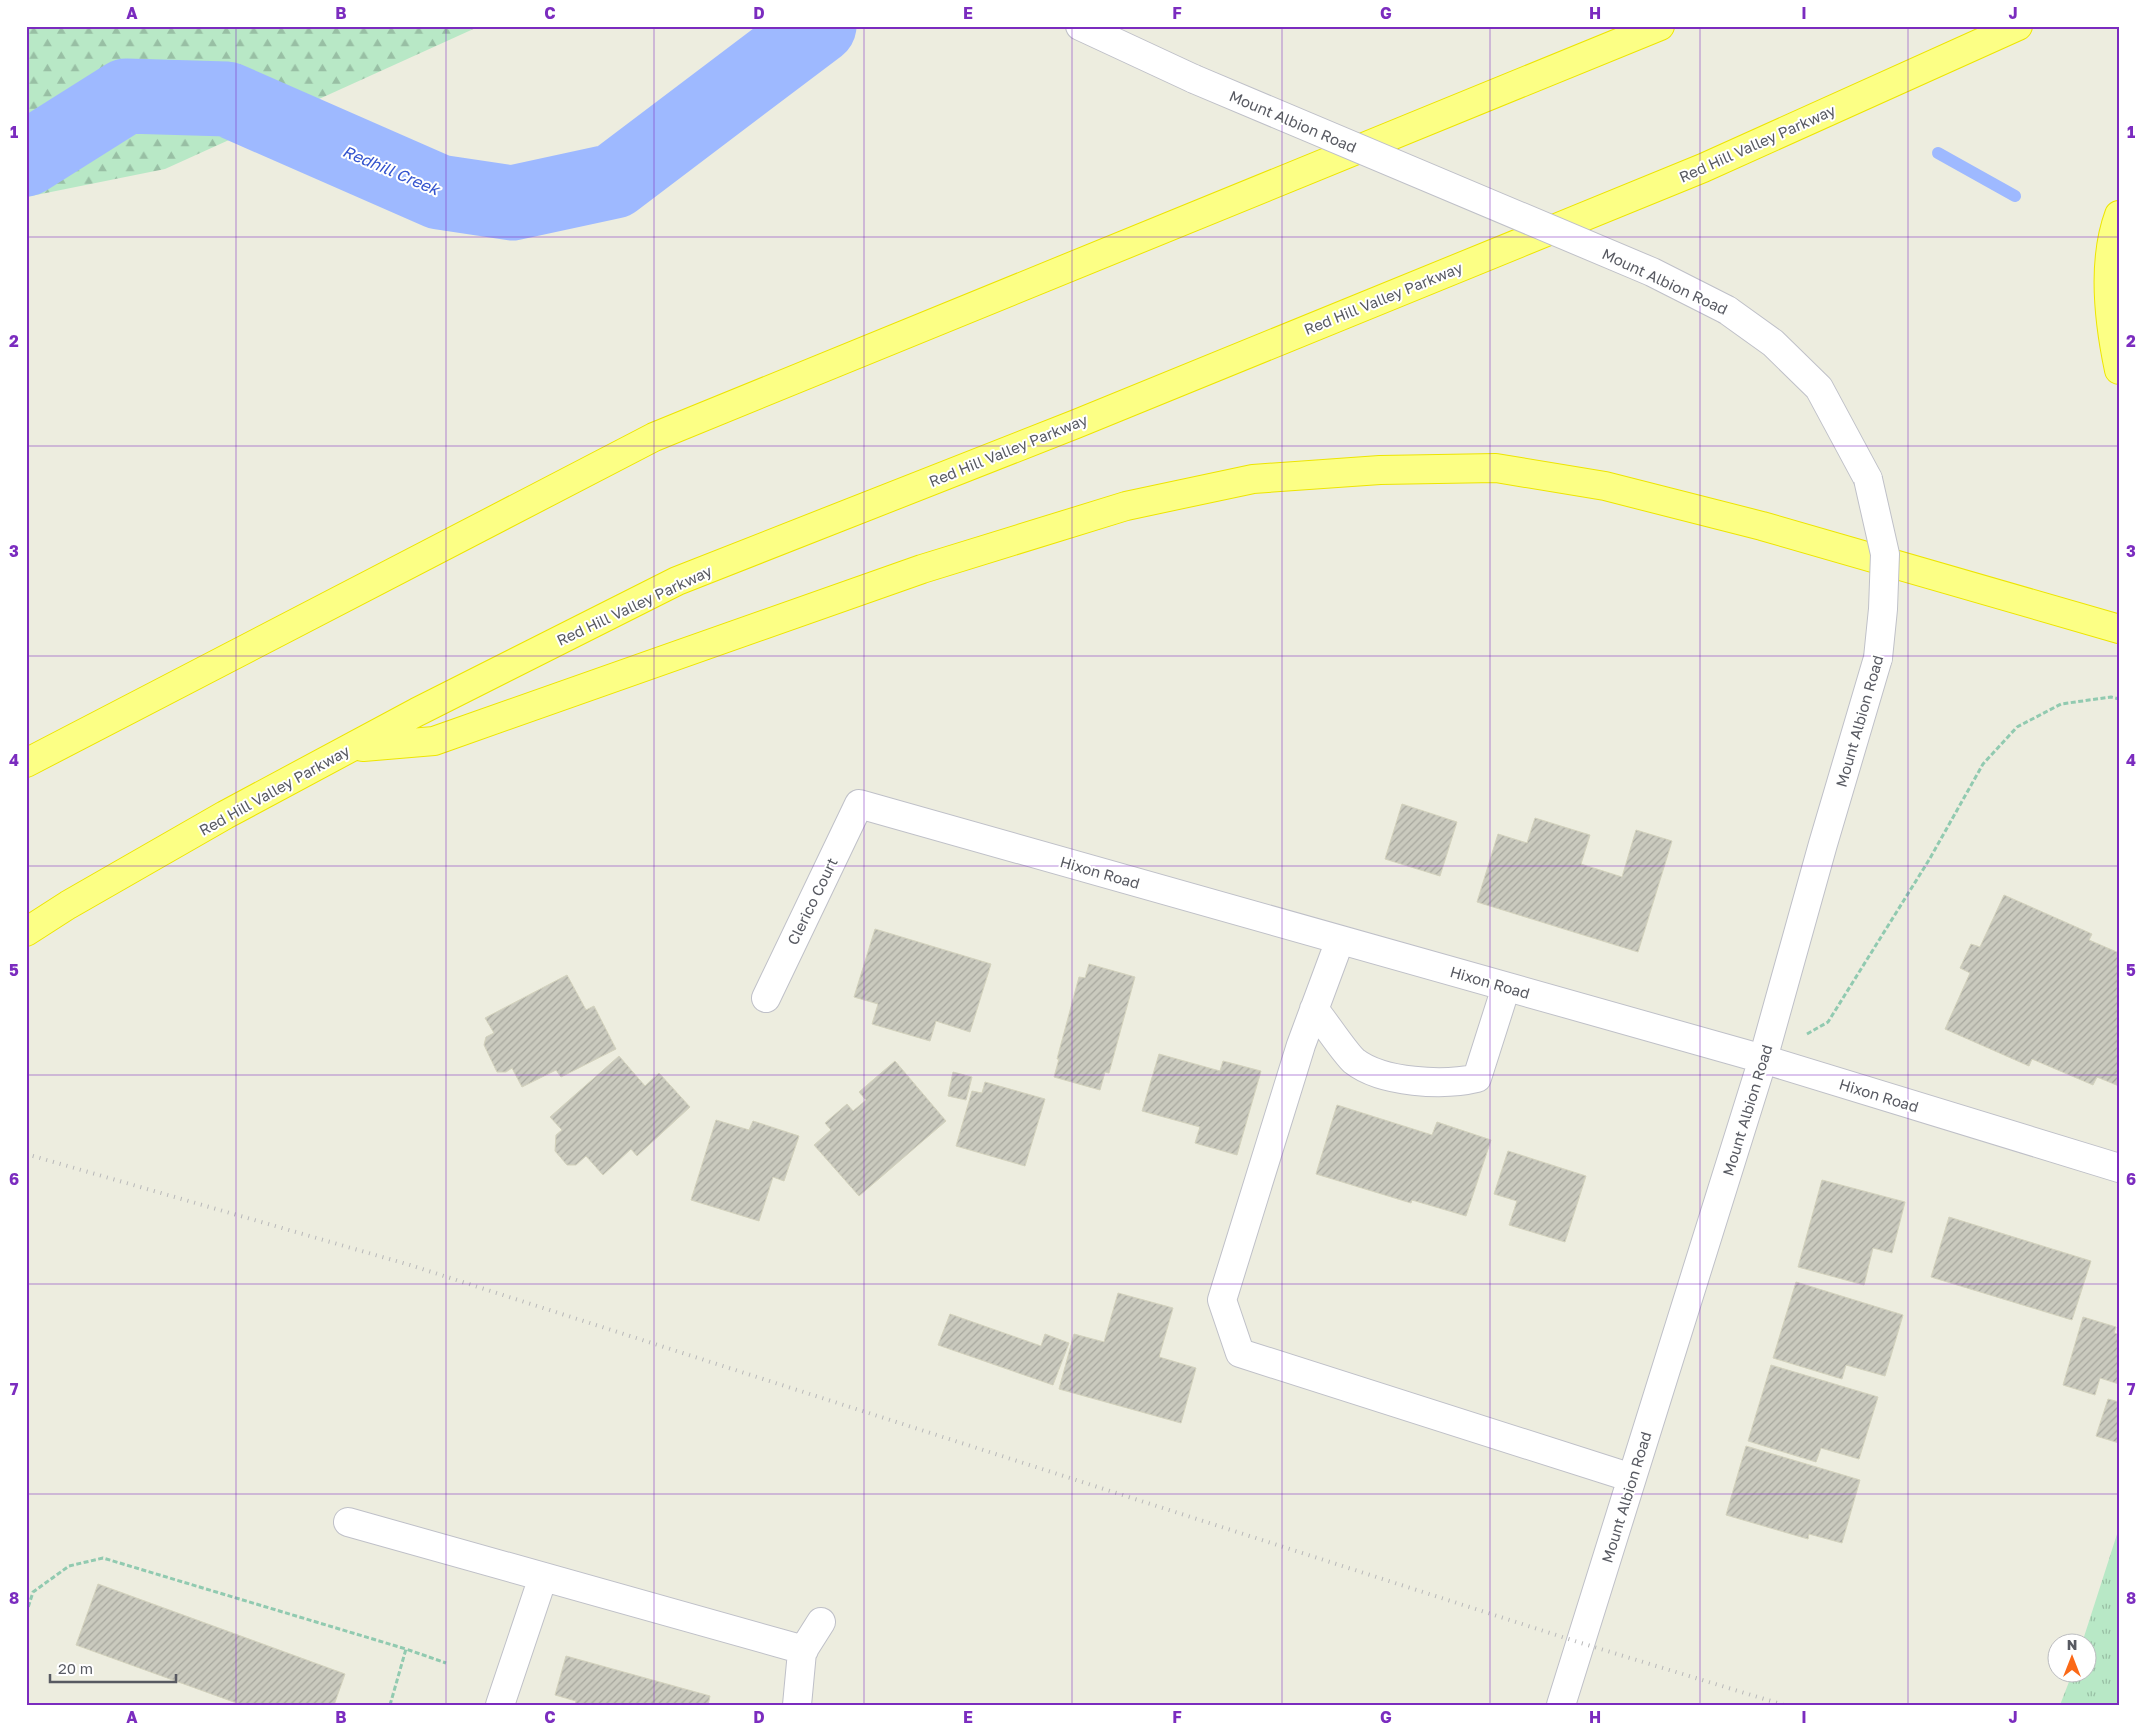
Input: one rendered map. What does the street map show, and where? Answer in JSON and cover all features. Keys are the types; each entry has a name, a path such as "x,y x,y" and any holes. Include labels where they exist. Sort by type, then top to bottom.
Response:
{"highway":[{"path":"26,764 654,437 1660,26"},
{"name":"Red Hill Valley Parkway","path":"26,932 68,905 225,815 417,712 677,581 1076,424 1703,168 2018,26"},
{"path":"2119,215 2114,229 2108,287 2112,339 2119,370"},
{"path":"352,748 434,741 922,569 1126,506 1253,479 1380,470 1496,468 1605,486 1762,526 2119,629"}],"street":[{"name":"Mount Albion Road","path":"1080,26 1194,78 1652,272 1727,310 1773,342 1819,388 1868,480 1884,554 1884,609 1878,658 1823,844 1764,1059 1561,1705"},
{"name":"Hixon Road","path":"859,804 1764,1059 2119,1168"},
{"name":"Clerico Court","path":"766,998 859,804"},
{"path":"1340,940 1301,1045 1222,1300 1240,1353 1632,1478"},
{"path":"1314,1009 1354,1061 1383,1076 1426,1081 1465,1081 1477,1078 1506,987"},
{"path":"348,1522 804,1650"},
{"path":"500,1705 543,1577"},
{"path":"797,1705 802,1652 821,1622"}],"path":[{"path":"1764,1059 1828,1022 1930,860 1983,764 2017,727 2061,704 2111,697 2119,699"},
{"path":"26,1614 33,1592 69,1566 103,1558 446,1663"},
{"path":"390,1705 406,1650"}],"green space":[{"path":"26,26 480,26 165,169 26,197"},
{"path":"2119,1528 2119,1705 2060,1705 2068,1684 2098,1684 2098,1634 2085,1634"}],"building":[{"path":"1402,804 1457,822 1440,876 1385,859"},
{"path":"1535,818 1590,835 1581,864 1622,877 1636,830 1672,841 1638,952 1477,902 1498,834 1527,843"},
{"path":"2004,895 2092,934 2089,940 2119,953 2119,1086 2097,1077 2093,1085 2032,1059 2029,1066 1945,1029 1970,973 1960,968 1971,944 1980,947"},
{"path":"875,929 991,964 970,1032 936,1021 930,1041 872,1024 878,1004 854,997"},
{"path":"1089,964 1135,977 1109,1073 1105,1072 1100,1090 1054,1077 1079,977 1085,978"},
{"path":"567,975 586,1010 594,1006 616,1049 561,1077 556,1070 522,1087 512,1068 506,1072 497,1072 484,1045 486,1037 494,1033 485,1018"},
{"path":"1159,1054 1220,1071 1223,1061 1261,1071 1237,1155 1195,1143 1200,1127 1142,1111"},
{"path":"619,1056 645,1086 659,1073 690,1107 637,1156 631,1149 603,1175 586,1156 576,1165 567,1165 555,1151 556,1135 562,1130 550,1117"},
{"path":"895,1061 946,1121 859,1196 814,1145 831,1130 825,1123 847,1104 853,1111 866,1100 859,1092"},
{"path":"953,1072 972,1077 966,1100 948,1096"},
{"path":"985,1082 1045,1099 1025,1166 956,1146 972,1091 982,1093"},
{"path":"1337,1105 1432,1135 1437,1122 1491,1140 1466,1216 1412,1200 1411,1203 1316,1174"},
{"path":"716,1120 749,1130 753,1121 799,1136 784,1181 773,1177 759,1221 691,1200"},
{"path":"1508,1151 1586,1176 1565,1242 1509,1225 1517,1201 1494,1194"},
{"path":"1822,1180 1905,1202 1892,1253 1873,1248 1864,1285 1798,1267"},
{"path":"1949,1217 2091,1261 2072,1320 1931,1277"},
{"path":"1796,1282 1903,1315 1885,1376 1846,1365 1842,1379 1773,1358"},
{"path":"1118,1293 1173,1308 1159,1357 1196,1368 1181,1423 1059,1389 1074,1334 1104,1342"},
{"path":"950,1314 1041,1346 1045,1334 1069,1343 1053,1385 938,1345"},
{"path":"2083,1317 2116,1327 2114,1333 2119,1334 2119,1384 2100,1378 2095,1395 2063,1385"},
{"path":"1771,1365 1878,1397 1859,1459 1821,1448 1816,1462 1748,1441"},
{"path":"2108,1399 2119,1402 2119,1443 2096,1436"},
{"path":"1746,1446 1860,1480 1842,1543 1809,1534 1808,1539 1726,1515"},
{"path":"98,1584 345,1674 334,1705 242,1705 76,1645"},
{"path":"566,1656 710,1696 708,1705 575,1705 576,1701 555,1695"}],"waterway":[{"name":"Redhill Creek","path":"26,159 126,96 227,99 439,192 512,203 614,181 819,26"},
{"path":"1938,153 2015,196"}],"railway":[{"path":"26,1154 410,1265 1581,1643 1784,1705"}]}
